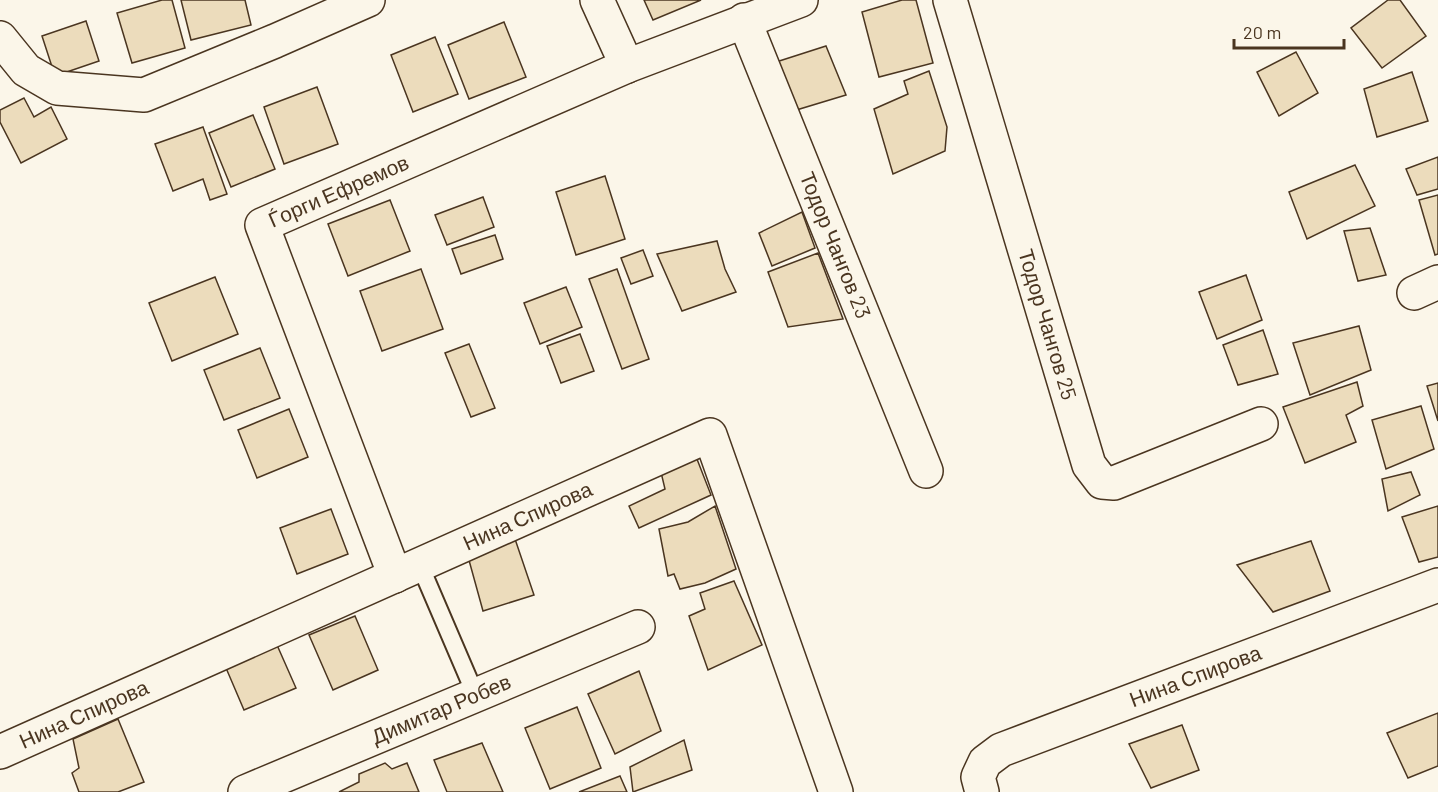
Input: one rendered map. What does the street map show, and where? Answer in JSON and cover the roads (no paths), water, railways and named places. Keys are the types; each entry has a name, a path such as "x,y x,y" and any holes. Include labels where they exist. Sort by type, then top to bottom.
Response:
{"street":[{"path":"0,38 26,70 57,88 144,94 275,41 368,0"},
{"path":"597,0 627,66"},
{"name":"Ѓорги Ефремов","path":"407,570 262,225 627,66 801,0"},
{"name":"Тодор Чангов 25","path":"950,0 1089,465 1095,475 1102,482 1114,483 1261,424"},
{"name":"Тодор Чангов 23","path":"744,20 926,471"},
{"name":"Нина Спирова","path":"0,752 710,435 836,792"},
{"name":"Нина Спирова","path":"982,792 978,777 986,762 1001,750 1438,585"},
{"name":"Димитар Робев","path":"245,792 638,627"}],"lane":[{"path":"407,570 476,696"}]}
